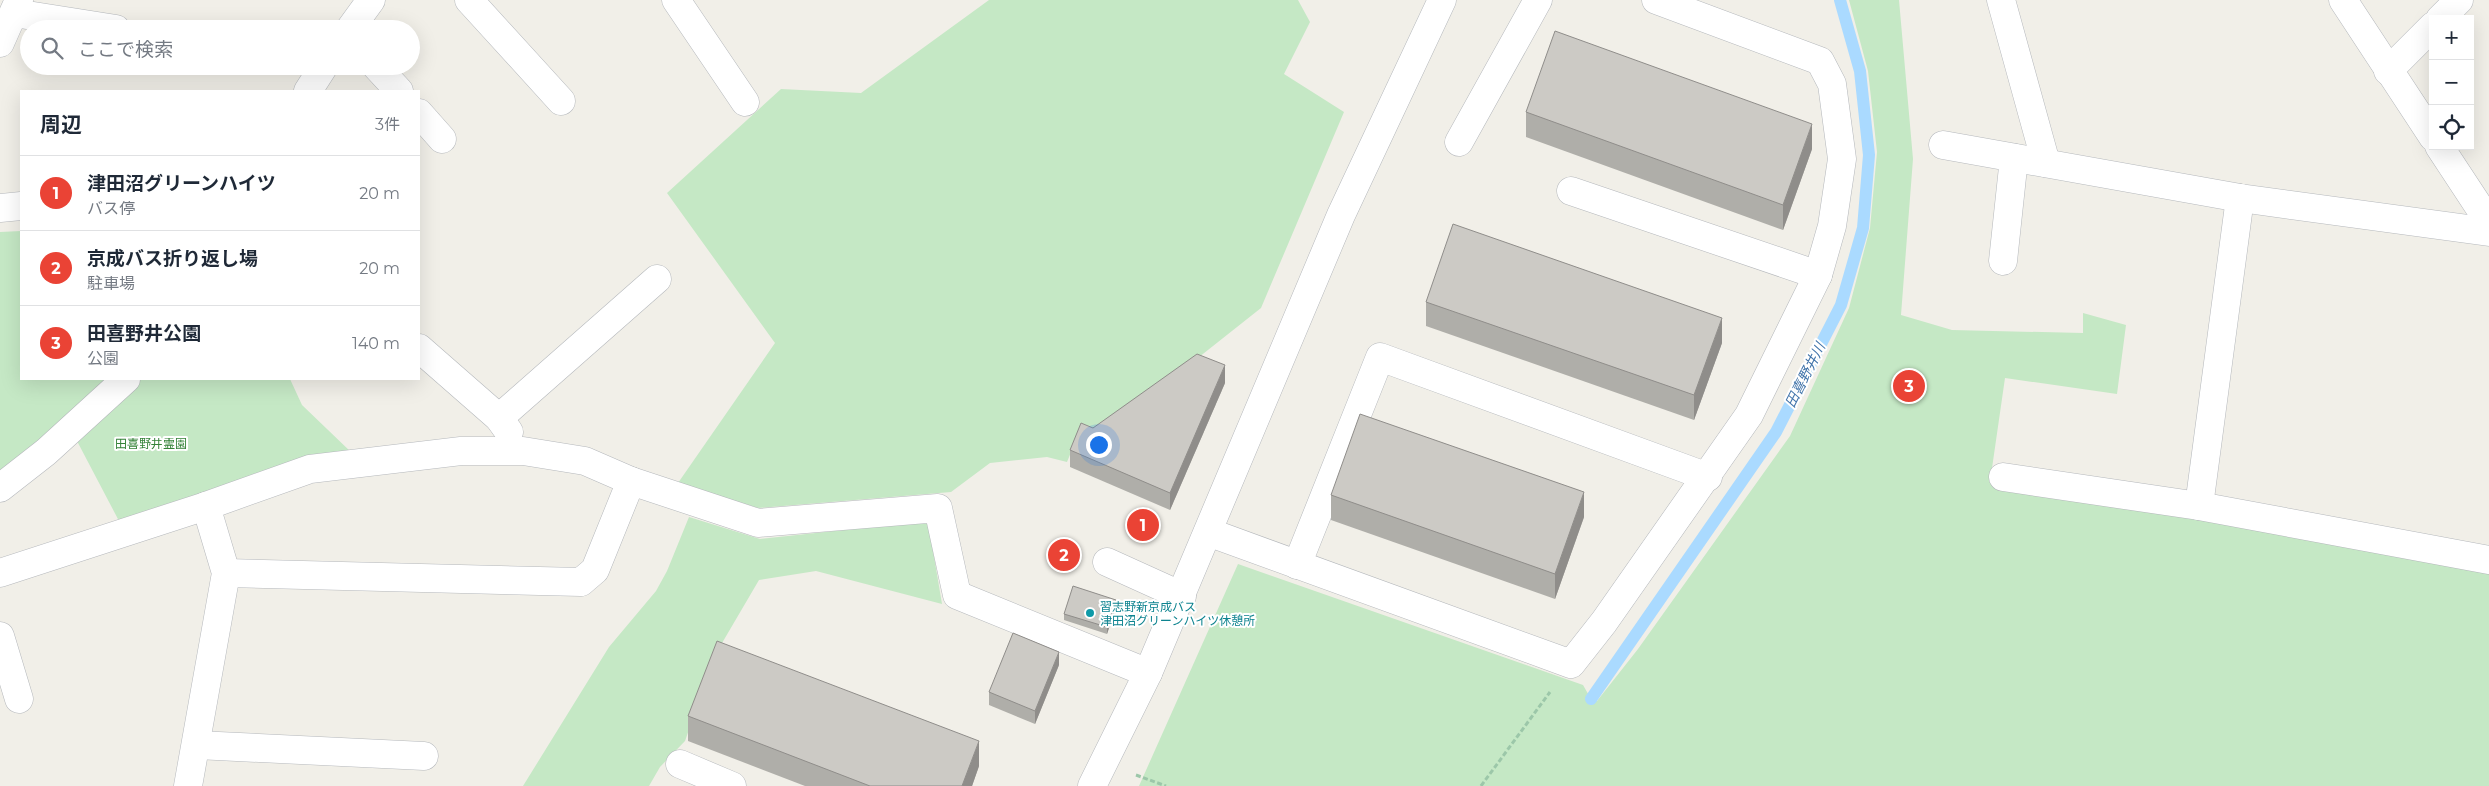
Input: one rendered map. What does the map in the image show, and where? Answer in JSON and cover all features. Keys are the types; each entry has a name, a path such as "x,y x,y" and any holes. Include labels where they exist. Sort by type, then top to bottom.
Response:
{"street":[{"path":"357,20 371,0"},
{"path":"469,0 561,101"},
{"path":"676,0 746,102"},
{"path":"1092,786 1148,672 1182,596 1341,215 1442,0"},
{"path":"1459,142 1538,0"},
{"path":"1208,532 1571,664 1604,622 1708,477 1749,415 1818,275 1832,226 1842,159 1832,84 1820,61 1656,0"},
{"path":"2001,0 2046,163"},
{"path":"2343,0 2429,131"},
{"path":"2444,15 2459,0"},
{"path":"0,43 16,6 77,20"},
{"path":"2388,71 2429,30"},
{"path":"309,90 318,75"},
{"path":"384,75 397,90"},
{"path":"420,114 442,138"},
{"path":"1944,145 2240,198 2487,217"},
{"path":"2442,150 2487,217"},
{"path":"2003,261 2014,158"},
{"path":"1570,191 1818,275"},
{"path":"2199,506 2240,198"},
{"path":"0,208 20,206"},
{"path":"499,418 657,279"},
{"path":"420,349 499,418 523,451"},
{"path":"1297,565 1380,357 1708,477"},
{"path":"0,488 46,452 125,380"},
{"path":"0,573 206,506 310,468 461,451 523,451 585,461 631,481 758,523 938,508 957,595 1148,672"},
{"path":"2003,477 2199,506 2489,560"},
{"path":"226,573 581,582 595,570 631,481"},
{"path":"188,786 197,745 226,573 206,506"},
{"path":"1107,562 1182,596"},
{"path":"0,636 20,700"},
{"path":"197,745 424,756"},
{"path":"680,764 732,786"}],"path":[{"path":"1482,786 1571,664"},
{"path":"1136,774 1166,786"}],"green space":[{"path":"989,0 1298,0 1310,22 1284,74 1344,112 1261,308 1093,441 1078,435 1067,462 1047,457 990,463 951,492 758,508 678,483 775,343 667,193 781,89 861,93"},
{"path":"1849,0 1899,0 1913,159 1901,315 1952,330 2083,333 2083,313 2126,325 2117,394 2005,378 1990,482 2489,563 2489,786 1139,786 1238,564 1583,685 1591,699 1597,701 1638,649 1790,436 1849,308 1870,228 1877,152 1868,71"},
{"name":"田喜野井霊園","path":"20,231 20,380 290,380 302,405 352,453 119,521 67,422 0,474 0,232"},
{"path":"689,517 760,539 928,521 942,604 816,571 759,580 715,655 685,741 660,767 649,786 523,786 609,647 656,591 667,571"}],"building":[{"path":"1555,31 1812,124 1783,205 1526,112"},
{"path":"1453,224 1722,318 1694,395 1426,302"},
{"path":"1197,354 1225,365 1170,493 1070,450 1081,423 1093,428"},
{"path":"1360,414 1584,492 1555,574 1331,495"},
{"name":"習志野新京成バス 津田沼グリーンハイツ休憩所","path":"1073,586 1116,600 1107,627 1064,614"},
{"path":"1013,633 1059,652 1035,711 989,692"},
{"path":"717,641 979,741 962,786 870,786 688,716"}],"waterway":[{"name":"田喜野井川","path":"1591,699 1776,432 1841,305 1863,228 1869,155 1860,71 1840,0"}],"place":[{"name":"田喜野井公園","path":"1909,386"},
{"name":"津田沼グリーンハイツ","path":"1143,525"},
{"name":"京成バス折り返し場","path":"1064,555"},
{"name":"習志野新京成バス 津田沼グリーンハイツ休憩所","path":"1090,613"}]}
